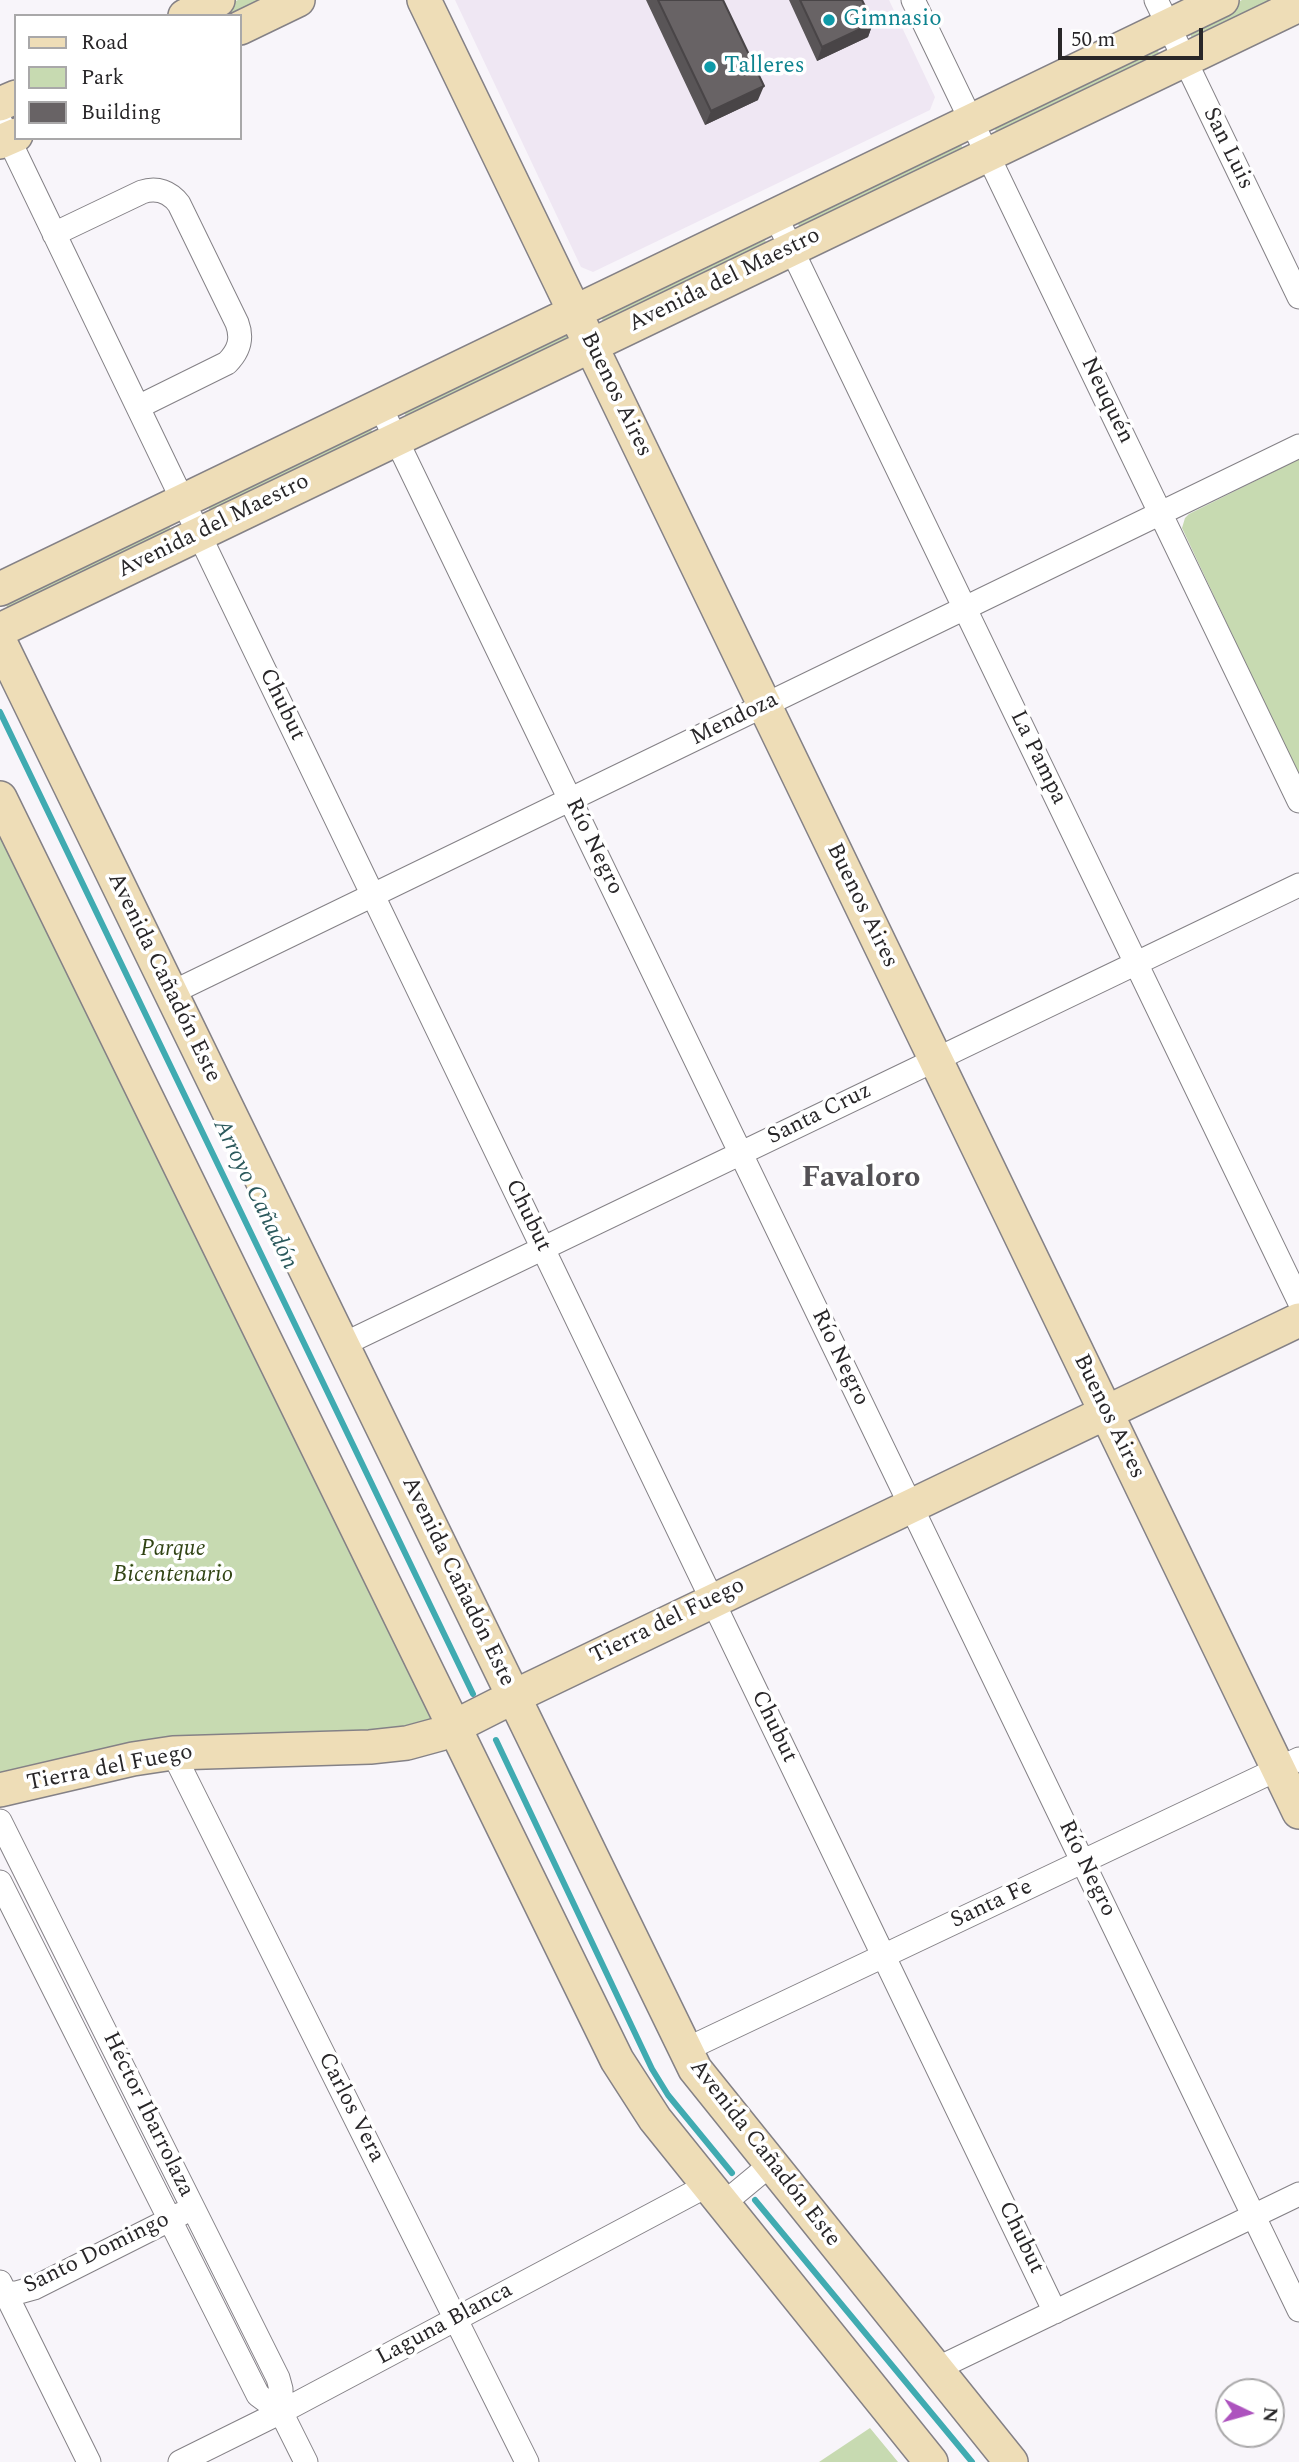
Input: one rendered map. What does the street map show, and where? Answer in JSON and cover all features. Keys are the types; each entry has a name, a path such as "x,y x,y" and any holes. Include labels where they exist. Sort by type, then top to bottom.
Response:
{"street":[{"path":"242,27 299,0"},
{"name":"Buenos Aires","path":"424,0 1106,1412 1289,1764 1299,1812"},
{"name":"Neuquén","path":"913,0 1299,801"},
{"name":"Avenida del Maestro","path":"0,589 971,121 1162,13 1222,0"},
{"name":"Avenida del Maestro","path":"0,630 1299,5"},
{"name":"San Luis","path":"1162,13 1299,297"},
{"name":"Chubut","path":"6,134 1055,2312"},
{"path":"54,234 142,191 163,191 179,205 220,288 239,328 240,341 236,353 223,366 138,407"},
{"name":"La Pampa","path":"775,215 1299,1301"},
{"name":"Río Negro","path":"380,406 1299,2310"},
{"name":"Mendoza","path":"171,993 1299,446"},
{"name":"Avenida Cañadón Este","path":"0,642 685,2050 708,2088 1011,2462"},
{"path":"0,798 617,2060 655,2119 931,2462"},
{"name":"Santa Cruz","path":"342,1345 1299,885"},
{"name":"Tierra del Fuego","path":"0,1790 133,1759 173,1754 390,1745 425,1740 1299,1320"},
{"name":"Carlos Vera","path":"173,1754 527,2462"},
{"name":"Santa Fe","path":"685,2050 1289,1764"},
{"name":"Héctor Ibarrolaza","path":"0,1821 278,2378 281,2412 306,2462"},
{"name":"Héctor Ibarrolaza","path":"0,1882 258,2395 281,2412"},
{"name":"Laguna Blanca","path":"180,2462 281,2412 455,2319 770,2165"},
{"path":"936,2369 1299,2194"},
{"name":"Santo Domingo","path":"2,2290 34,2288 193,2208"},
{"path":"2,2290 89,2462"}],"shaded area":[{"path":"455,0 889,0 935,97 930,110 593,272 581,267"}],"green space":[{"path":"238,0 281,0 242,15 213,14"},
{"path":"1242,0 1286,0 1192,39 1189,31 1193,24"},
{"path":"1157,49 1160,55 997,133 993,126"},
{"path":"961,144 963,150 800,229 797,221"},
{"path":"764,238 767,244 604,323 600,315"},
{"path":"567,334 569,340 407,418 403,411"},
{"path":"371,429 373,434 211,513 207,505"},
{"path":"1299,459 1299,777 1182,528 1189,514"},
{"path":"169,525 171,531 8,610 5,602"},
{"name":"Parque Bicentenario","path":"0,816 434,1719 383,1733 185,1736 0,1776"},
{"path":"870,2428 898,2462 819,2462"}],"building":[{"name":"Talleres","path":"658,0 723,0 764,86 711,111"},
{"name":"Gimnasio","path":"800,0 862,0 873,23 822,47"}],"waterway":[{"name":"Arroyo Cañadón","path":"0,712 473,1694"},
{"path":"496,1740 652,2069 668,2095 732,2173"},
{"path":"755,2200 972,2462"}],"place":[{"name":"Gimnasio","path":"829,20"},
{"name":"Talleres","path":"710,67"}],"district":[{"name":"Favaloro","path":"861,1180"}]}
